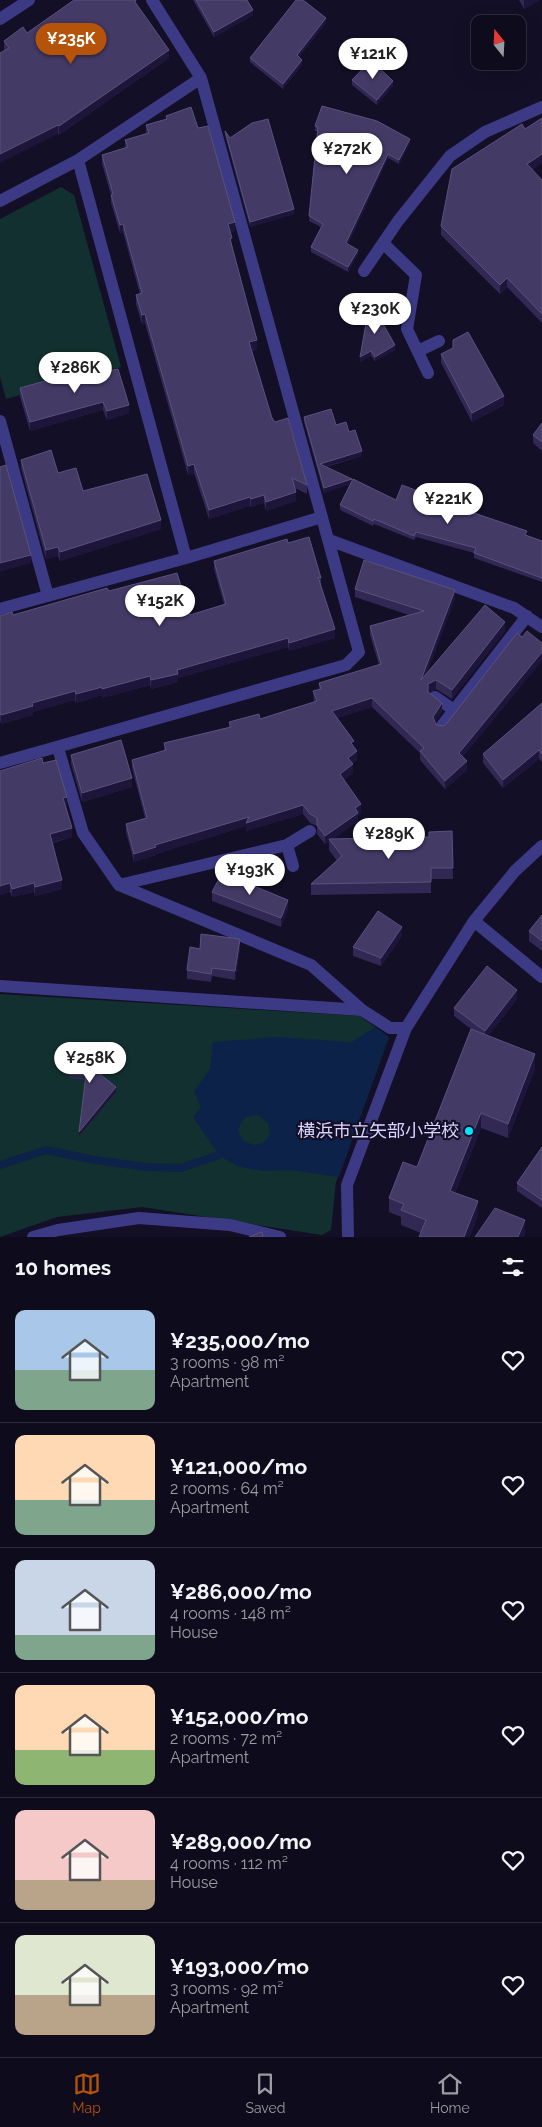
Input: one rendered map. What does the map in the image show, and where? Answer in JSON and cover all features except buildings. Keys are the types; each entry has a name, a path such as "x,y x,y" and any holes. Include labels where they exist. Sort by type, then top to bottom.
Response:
{"street":[{"path":"0,19 29,0"},
{"path":"0,763 346,665 359,652 202,78 152,0"},
{"path":"0,201 78,160 202,78"},
{"path":"364,271 398,221 450,156 485,132 542,107"},
{"path":"78,160 186,558"},
{"path":"383,243 416,275 406,329 428,373"},
{"path":"418,351 439,340"},
{"path":"0,421 48,596"},
{"path":"0,609 186,558 322,517"},
{"path":"328,540 514,608 542,627"},
{"path":"441,727 527,616"},
{"path":"435,698 454,710"},
{"path":"58,748 83,833 119,885 311,965 362,1010 390,1028 406,1028"},
{"path":"119,885 287,845 310,831"},
{"path":"287,845 293,866"},
{"path":"348,1237 347,1185 406,1028 474,921 515,871 542,846"},
{"path":"474,921 542,977"},
{"path":"0,986 362,1010"},
{"path":"33,1237 58,1230 139,1218 230,1225 280,1237"}],"green space":[{"path":"61,187 74,195 121,367 6,399 0,377 0,219"},
{"path":"0,994 360,1016 389,1037 336,1182 331,1230 322,1235 142,1207 57,1217 0,1237"}],"water":[{"path":"375,1027 389,1037 339,1177 291,1170 263,1171 236,1166 219,1155 193,1117 201,1107 194,1091 210,1069 213,1042 277,1037 352,1042","holes":["258,1115 268,1123 270,1134 263,1143 254,1145 243,1141 238,1130 245,1118"]}],"waterway":[{"path":"0,1165 46,1150 95,1160 146,1167 181,1168 219,1155"}],"place":[{"name":"横浜市立矢部小学校","path":"469,1131"}]}
